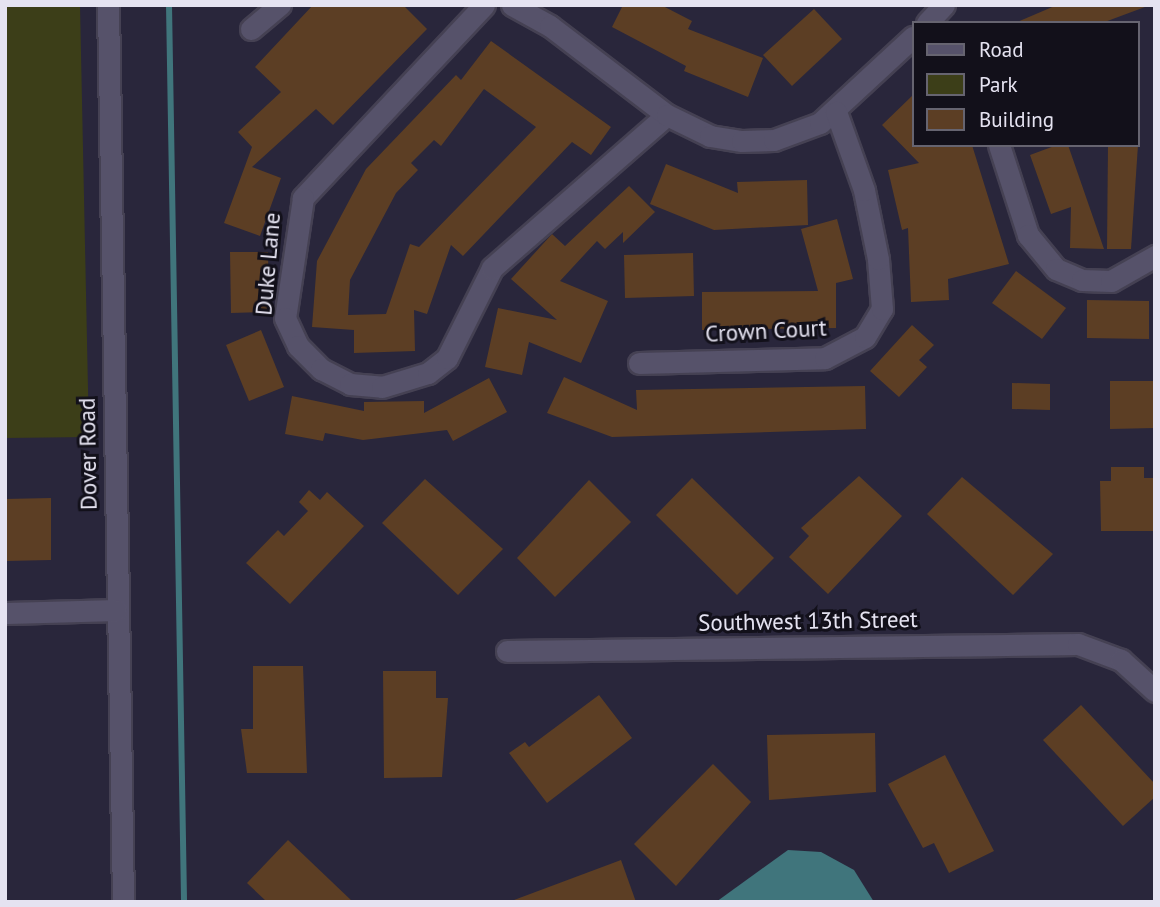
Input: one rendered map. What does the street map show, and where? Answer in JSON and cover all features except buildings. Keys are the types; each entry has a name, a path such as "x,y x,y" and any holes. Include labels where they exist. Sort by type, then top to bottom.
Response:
{"street":[{"name":"Dover Road","path":"108,5 116,610 123,902"},
{"path":"251,29 280,5"},
{"name":"Duke Lane","path":"484,5 303,198 285,318 298,346 328,374 382,387 428,373 447,358 492,268 667,115"},
{"path":"512,5 543,21 667,115 710,136 758,142 805,130 836,112 912,38"},
{"path":"929,21 944,5"},
{"name":"Crown Court","path":"639,363 825,358 865,337 882,309 878,259 866,198 836,112"},
{"path":"1000,147 1028,235 1056,269 1082,280 1111,281 1155,256"},
{"path":"5,613 116,610"},
{"name":"Southwest 13th Street","path":"507,651 1078,644 1108,652 1155,691"}],"green space":[{"path":"5,5 80,5 89,437 5,438"}],"shaded area":[{"path":"788,850 821,852 854,870 874,902 716,902"}],"waterway":[{"path":"169,5 184,902"}]}
